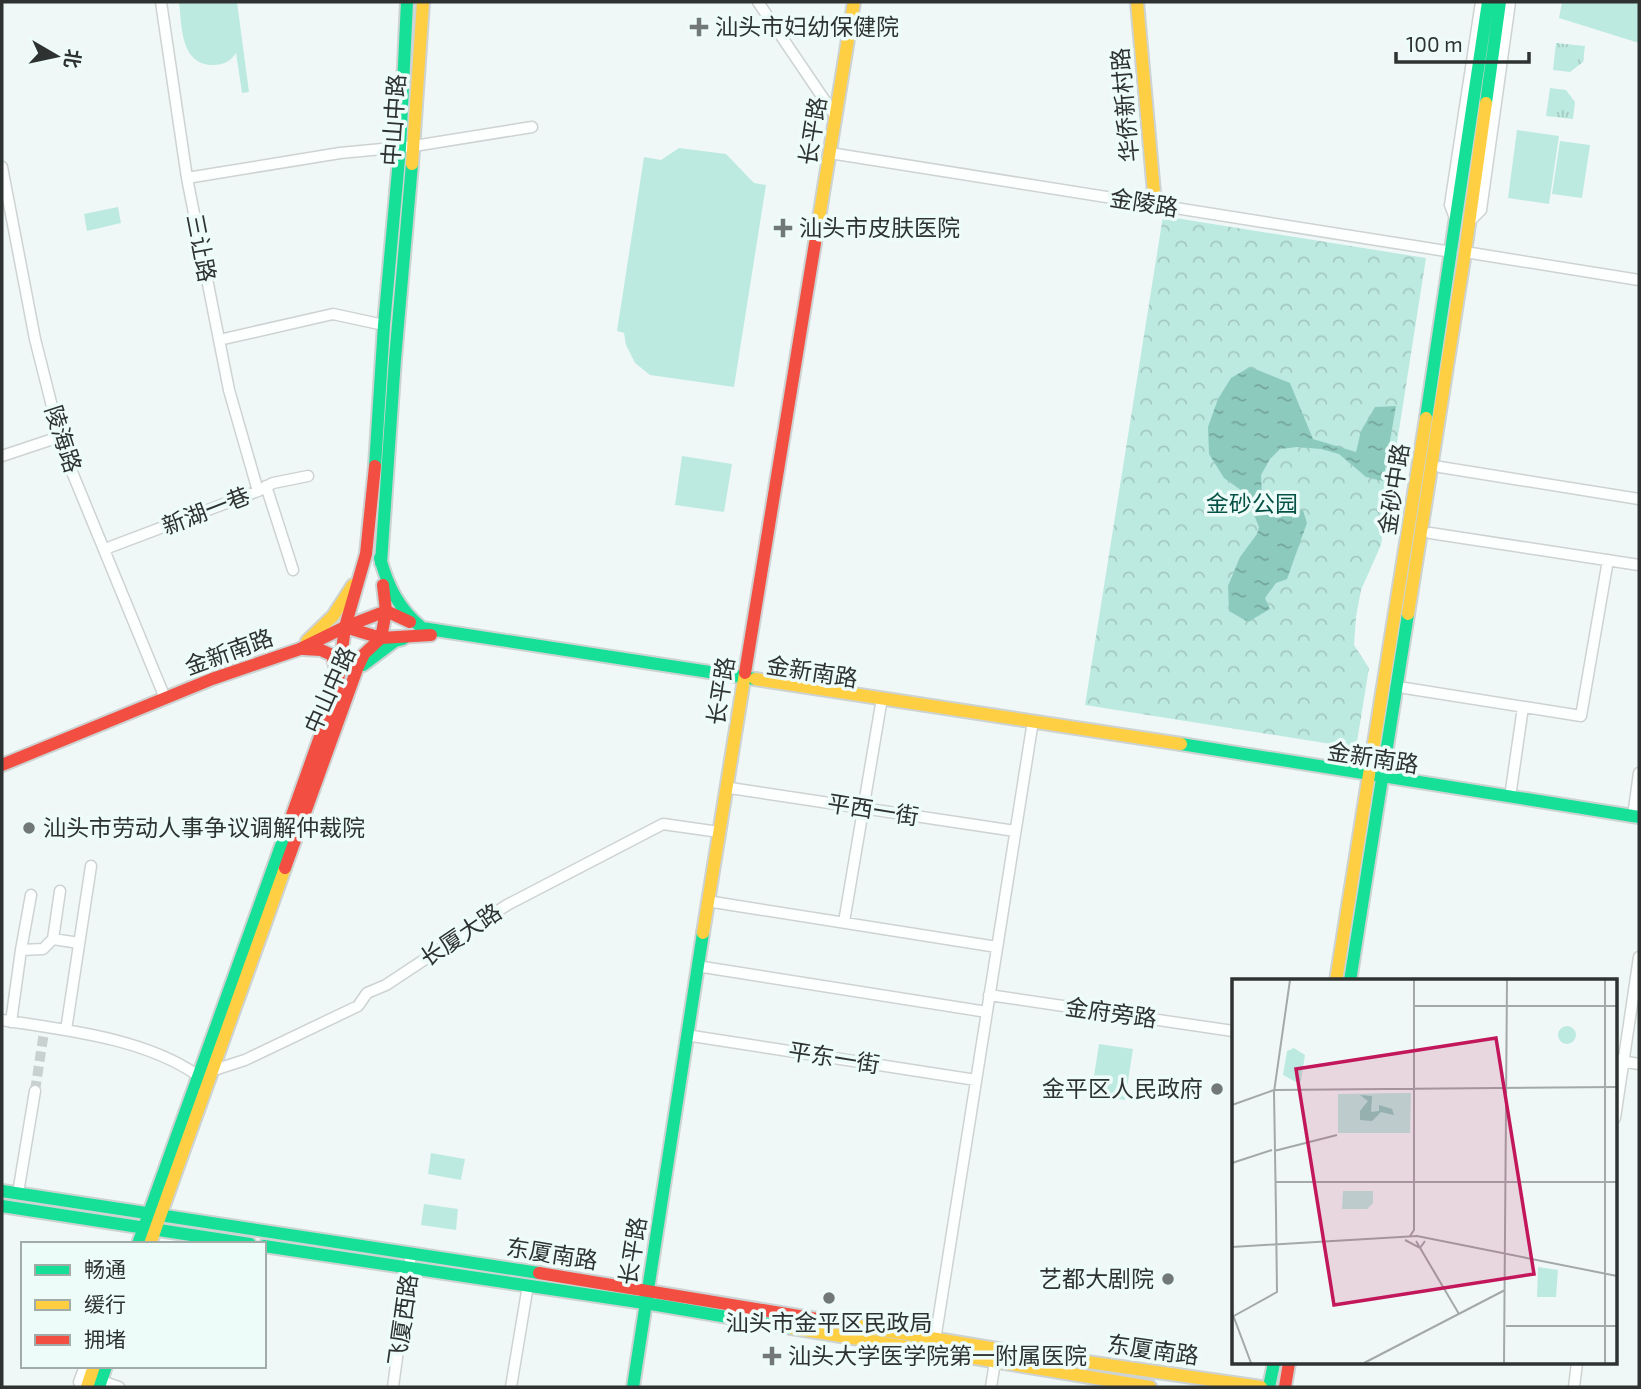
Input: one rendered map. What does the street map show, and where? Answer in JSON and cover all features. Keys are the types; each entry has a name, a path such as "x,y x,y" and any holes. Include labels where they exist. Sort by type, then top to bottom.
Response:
{"main road":[{"name":"中山中路","path":"155,1213 197,1075 337,689 345,627 366,554 400,148 407,2"},
{"name":"中山中路","path":"139,1242 149,1229 211,1071 357,669 364,654 381,638 386,611 380,558 414,146 423,2"},
{"name":"长平路","path":"633,1387 692,1036 746,680 856,2"},
{"name":"长平路","path":"638,1387 649,1297 719,832 836,154 856,2"},
{"name":"华侨新村路","path":"1137,2 1155,204"},
{"name":"金砂中路","path":"1350,979 1376,776 1459,252 1486,52 1488,2"},
{"name":"金砂中路","path":"1486,52 1500,2"},
{"path":"300,649 343,601 359,575 366,554"},
{"path":"380,558 390,592 421,631"},
{"path":"345,627 386,611 421,631"},
{"name":"金新南路","path":"2,765 260,661 300,649 345,627 381,638 421,631 1376,776 1638,819"},
{"path":"357,669 395,642 421,631"},
{"path":"300,649 321,650 332,655 336,662 337,689"},
{"name":"金新南路","path":"746,680 881,704 1376,776 1638,819"},
{"name":"金砂中路","path":"1336,979 1376,776"},
{"name":"东厦南路","path":"2,1191 411,1254 649,1297 933,1353 1150,1387"},
{"path":"2,1206 237,1242"},
{"name":"中山中路","path":"149,1229 150,1242"},
{"name":"东厦南路","path":"266,1246 528,1285 649,1297 1261,1387"},
{"path":"1269,1387 1273,1364"},
{"path":"1285,1387 1289,1364"},
{"path":"86,1387 103,1373"}],"street":[{"name":"三让路","path":"161,2 187,178 229,390 293,569"},
{"path":"758,2 837,118"},
{"path":"1481,2 1450,205 1463,222 1481,210 1510,2"},
{"path":"187,178 340,153 400,148 533,127"},
{"name":"金陵路","path":"836,154 1639,280"},
{"name":"陵海路","path":"2,167 35,339 62,450 165,698"},
{"path":"219,340 333,314 384,325"},
{"path":"2,456 60,437"},
{"path":"1440,467 1639,499"},
{"name":"新湖一巷","path":"105,549 272,483 307,476"},
{"path":"1430,533 1639,565"},
{"path":"1405,688 1581,716 1608,561"},
{"path":"844,922 881,704"},
{"path":"1510,797 1523,707"},
{"path":"933,1353 1032,727"},
{"path":"1638,819 1639,774"},
{"name":"平西一街","path":"730,788 1015,831"},
{"name":"长厦大路","path":"211,1071 245,1060 358,1006 367,993 386,985 507,905 663,824 719,832"},
{"path":"66,1030 91,866"},
{"path":"21,950 43,949 53,939 60,891"},
{"path":"31,895 6,1021 45,1029 66,1030 136,1046 179,1062 197,1075"},
{"path":"713,902 997,947"},
{"path":"53,939 79,943"},
{"path":"1616,1104 1619,1061 1639,957"},
{"path":"703,967 987,1012"},
{"name":"金府旁路","path":"989,995 1232,1031"},
{"name":"平东一街","path":"692,1036 976,1080"},
{"path":"1619,1061 1639,1064"},
{"path":"18,1193 35,1091"},
{"name":"飞厦西路","path":"393,1387 411,1254"},
{"path":"512,1387 528,1285"},
{"path":"991,1387 997,1349"},
{"path":"1574,1387 1577,1364"},
{"path":"81,1387 79,1382 84,1368"},
{"path":"103,1373 119,1387"}],"green space":[{"path":"179,2 237,2 249,92 242,93 236,53 227,62 213,65 194,58 182,32"},
{"path":"1562,2 1639,2 1639,43 1559,18"},
{"path":"1556,43 1585,46 1583,62 1570,72 1553,70"},
{"path":"1550,88 1566,90 1575,102 1573,119 1546,116"},
{"path":"1517,130 1559,136 1549,204 1508,198"},
{"path":"1560,141 1590,145 1582,198 1552,194"},
{"path":"679,148 726,154 754,183 766,185 734,387 650,375 635,363 626,345 624,333 617,331 644,157 661,160"},
{"path":"118,207 121,223 87,231 84,214"},
{"name":"金砂公园","path":"1163,216 1426,258 1381,545 1361,590 1356,617 1354,645 1369,668 1356,748 1085,705"},
{"path":"682,456 732,464 724,512 675,505"},
{"path":"1099,1044 1133,1049 1125,1100 1091,1095"},
{"path":"431,1153 465,1159 461,1180 428,1174"},
{"path":"424,1204 458,1209 456,1230 421,1225"}],"water":[{"path":"1250,367 1290,383 1313,439 1356,452 1361,431 1375,407 1396,406 1383,481 1366,477 1339,454 1321,449 1280,449 1270,459 1261,475 1262,496 1275,518 1303,510 1307,523 1287,579 1276,583 1265,598 1270,609 1248,622 1229,611 1228,586 1240,557 1259,527 1245,493 1224,478 1209,454 1208,427 1218,399 1231,378"}],"tunnel":[{"path":"35,1091 44,1032"}],"traffic: fast":[{"path":"375,466 400,148 407,2"},
{"path":"1426,418 1488,2"},
{"path":"1486,103 1500,2"},
{"path":"381,563 412,164"},
{"path":"380,558 395,597 422,628 755,679"},
{"path":"1350,979 1408,614"},
{"path":"363,665 395,641 403,639"},
{"path":"1181,744 1639,817"},
{"path":"139,1242 286,832"},
{"path":"633,1387 703,933"},
{"path":"2,1191 539,1273"},
{"path":"2,1206 237,1242"},
{"path":"266,1246 792,1328"},
{"path":"1269,1387 1274,1364"},
{"path":"99,1387 105,1368"}],"traffic: slow":[{"path":"412,164 423,2"},
{"path":"815,243 854,2"},
{"path":"1137,2 1155,204"},
{"path":"1408,614 1486,103"},
{"path":"1336,979 1426,418"},
{"path":"307,641 333,616 353,585"},
{"path":"703,933 745,673"},
{"path":"755,679 1181,744"},
{"path":"151,1242 285,868"},
{"path":"817,1319 997,1349 1261,1387"},
{"path":"792,1328 1150,1387"},
{"path":"87,1387 93,1368"}],"traffic: jam":[{"path":"745,673 815,243"},
{"path":"286,832 337,689 345,627 366,554 375,466"},
{"path":"285,868 357,669 364,654 381,638 386,611 383,585"},
{"path":"2,765 212,679 300,649 386,611 410,622"},
{"path":"345,627 381,638 431,635"},
{"path":"303,649 321,650 332,655 336,669"},
{"path":"539,1273 817,1319"},
{"path":"1285,1387 1289,1364"}],"place":[{"name":"汕头市妇幼保健院","path":"699,27"},
{"name":"汕头市皮肤医院","path":"783,228"},
{"name":"汕头市劳动人事争议调解仲裁院","path":"29,828"},
{"name":"金平区人民政府","path":"1217,1089"},
{"name":"艺都大剧院","path":"1168,1279"},
{"name":"汕头市金平区民政局","path":"829,1298"},
{"name":"汕头大学医学院第一附属医院","path":"772,1356"}]}
